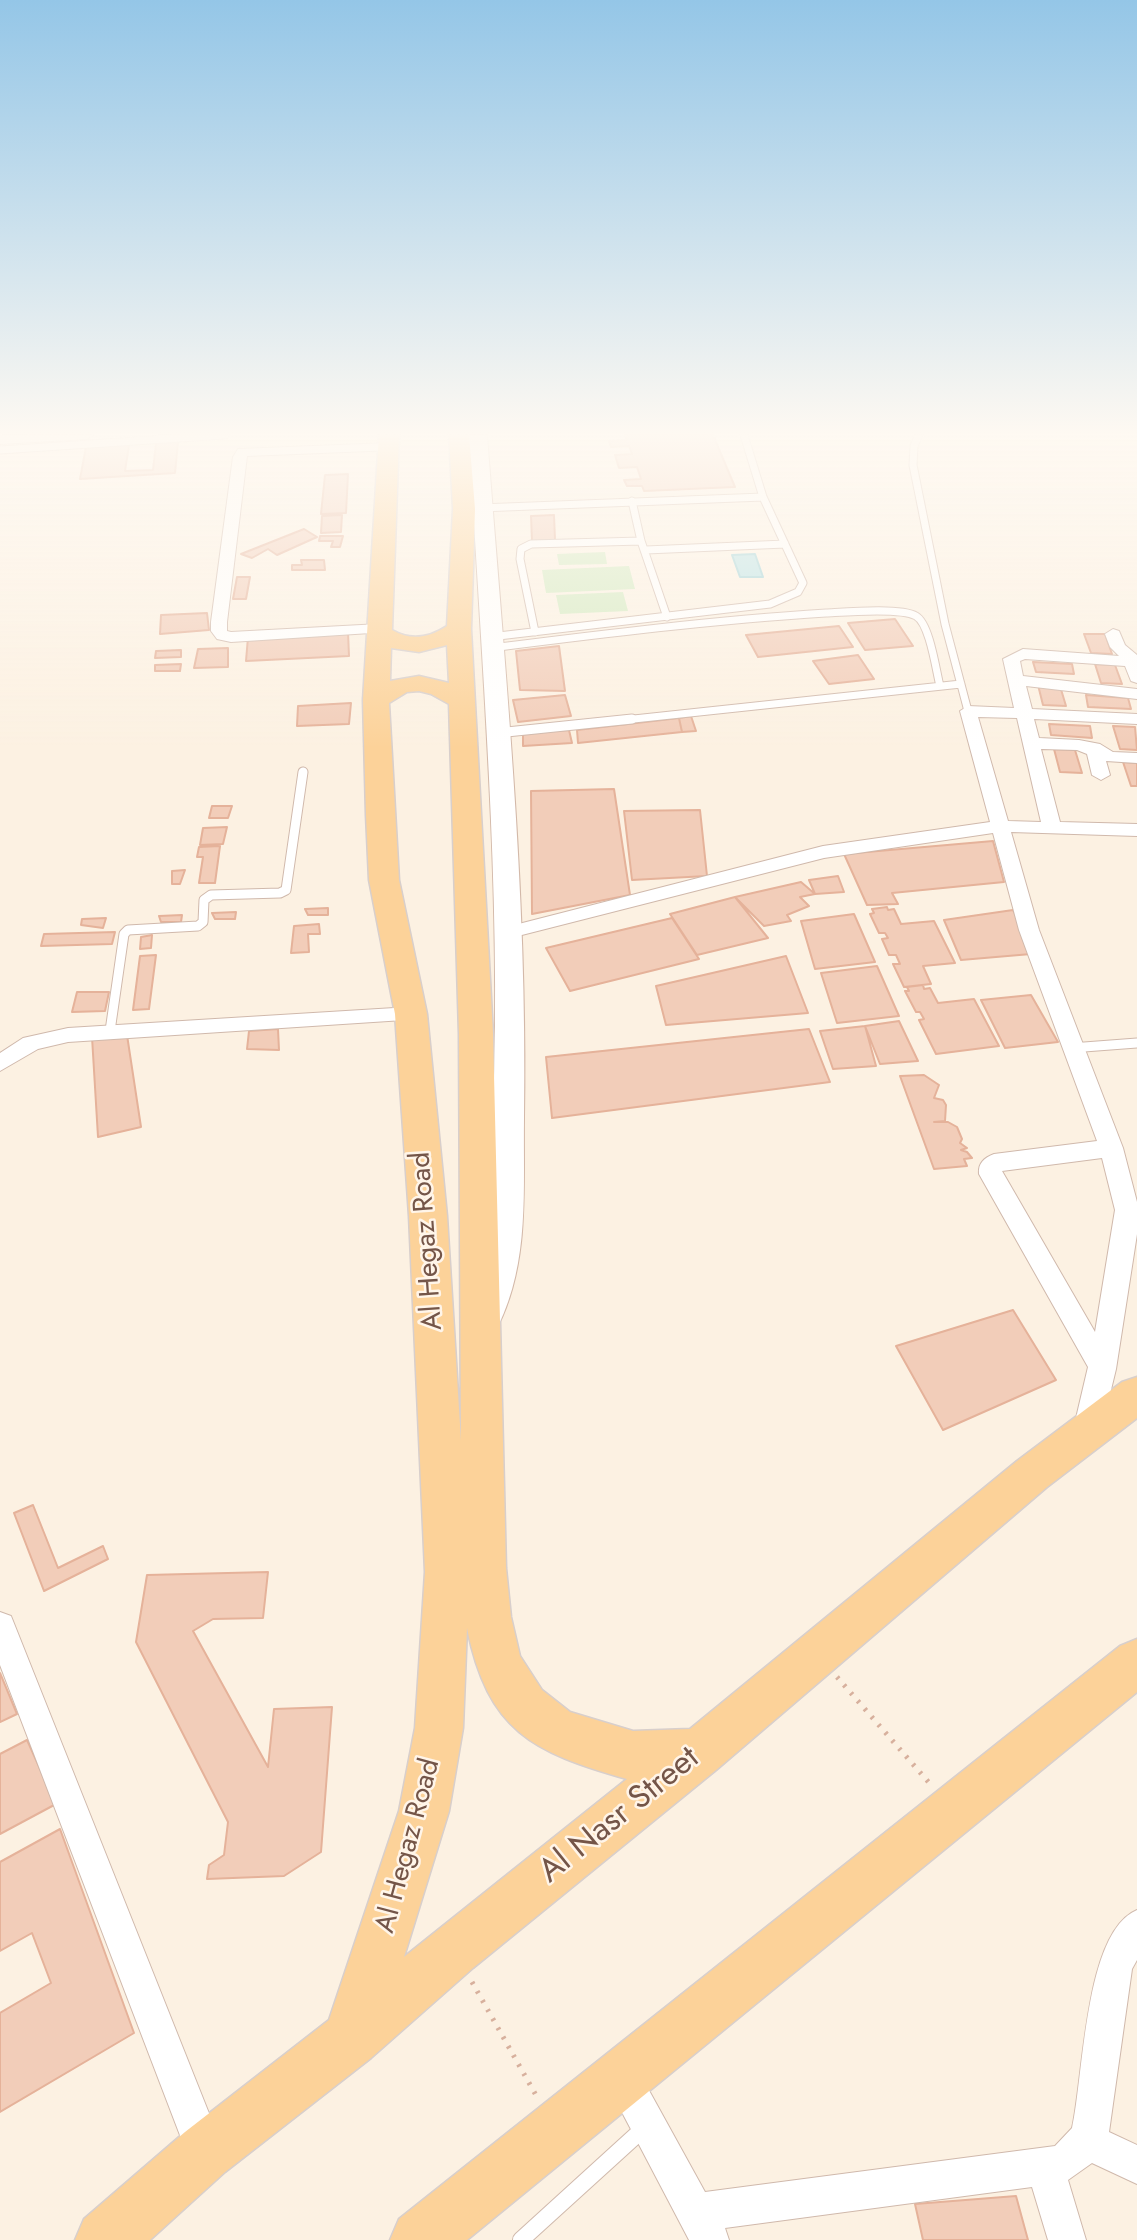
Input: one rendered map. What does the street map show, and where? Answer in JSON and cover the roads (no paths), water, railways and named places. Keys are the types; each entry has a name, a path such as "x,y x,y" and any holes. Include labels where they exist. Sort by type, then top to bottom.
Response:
{"main road":[{"name":"Al Hegaz Road","path":"351,2038 424,1811 439,1728 444,1646 446,1545 428,1216 411,1014 384,880 376,699 384,540"},
{"path":"474,540 480,638 497,733 510,932 511,1028 505,1242 496,1290 480,1327"},
{"path":"379,631 393,642 410,645 480,638"},
{"path":"480,638 462,701 476,1034 484,1568 488,1617 498,1664 526,1707 553,1729 583,1742 632,1756 699,1753"},
{"path":"376,699 397,685 411,682 431,683 448,690 462,701"},
{"name":"Al Nasr Street","path":"105,2240 205,2152 351,2038 454,1949 699,1753 1032,1474 1078,1440 1120,1382"},
{"path":"1078,1440 1137,1424"},
{"path":"420,2240 1137,1662"}],"street":[{"path":"229,540 219,622 219,631 223,635 231,637 379,631"},
{"path":"1113,634 1114,640 1133,661"},
{"path":"1052,828 1012,660 1023,654 1133,661"},
{"path":"1015,680 1068,685 1082,690 1137,694"},
{"path":"1068,685 1076,716"},
{"path":"1120,1382 1115,1304 1132,1218 1111,1148 1028,930 968,712 1137,719"},
{"path":"1096,717 1101,775"},
{"path":"1031,743 1079,745 1137,758"},
{"path":"510,932 823,852 999,826 1137,830"},
{"path":"0,1063 31,1043 68,1035 411,1014"},
{"path":"1111,1148 994,1163 990,1167 991,1174 1120,1382"},
{"path":"0,1626 205,2152"},
{"path":"622,2078 702,2227 1060,2164 1076,2155 1087,2141 1093,2122 1115,1964 1137,1927"},
{"path":"1087,2141 1137,2165"},
{"path":"1045,2166 1068,2240"}],"lane":[{"path":"480,638 771,604 790,598 798,593 803,583 783,540"},
{"path":"928,540 945,624 968,712"},
{"path":"534,632 520,559 521,549 531,544 641,541 667,617"},
{"path":"646,550 785,544"},
{"path":"480,638 888,610 912,614 924,626 940,686"},
{"path":"497,733 961,684"},
{"path":"110,1031 124,934 128,930 198,926 203,922 204,900 211,895 280,893 286,890 303,772"},
{"path":"1071,1048 1137,1043"},
{"path":"521,2240 648,2126"}],"water":[{"path":"755,554 763,577 740,577 732,555"}]}
